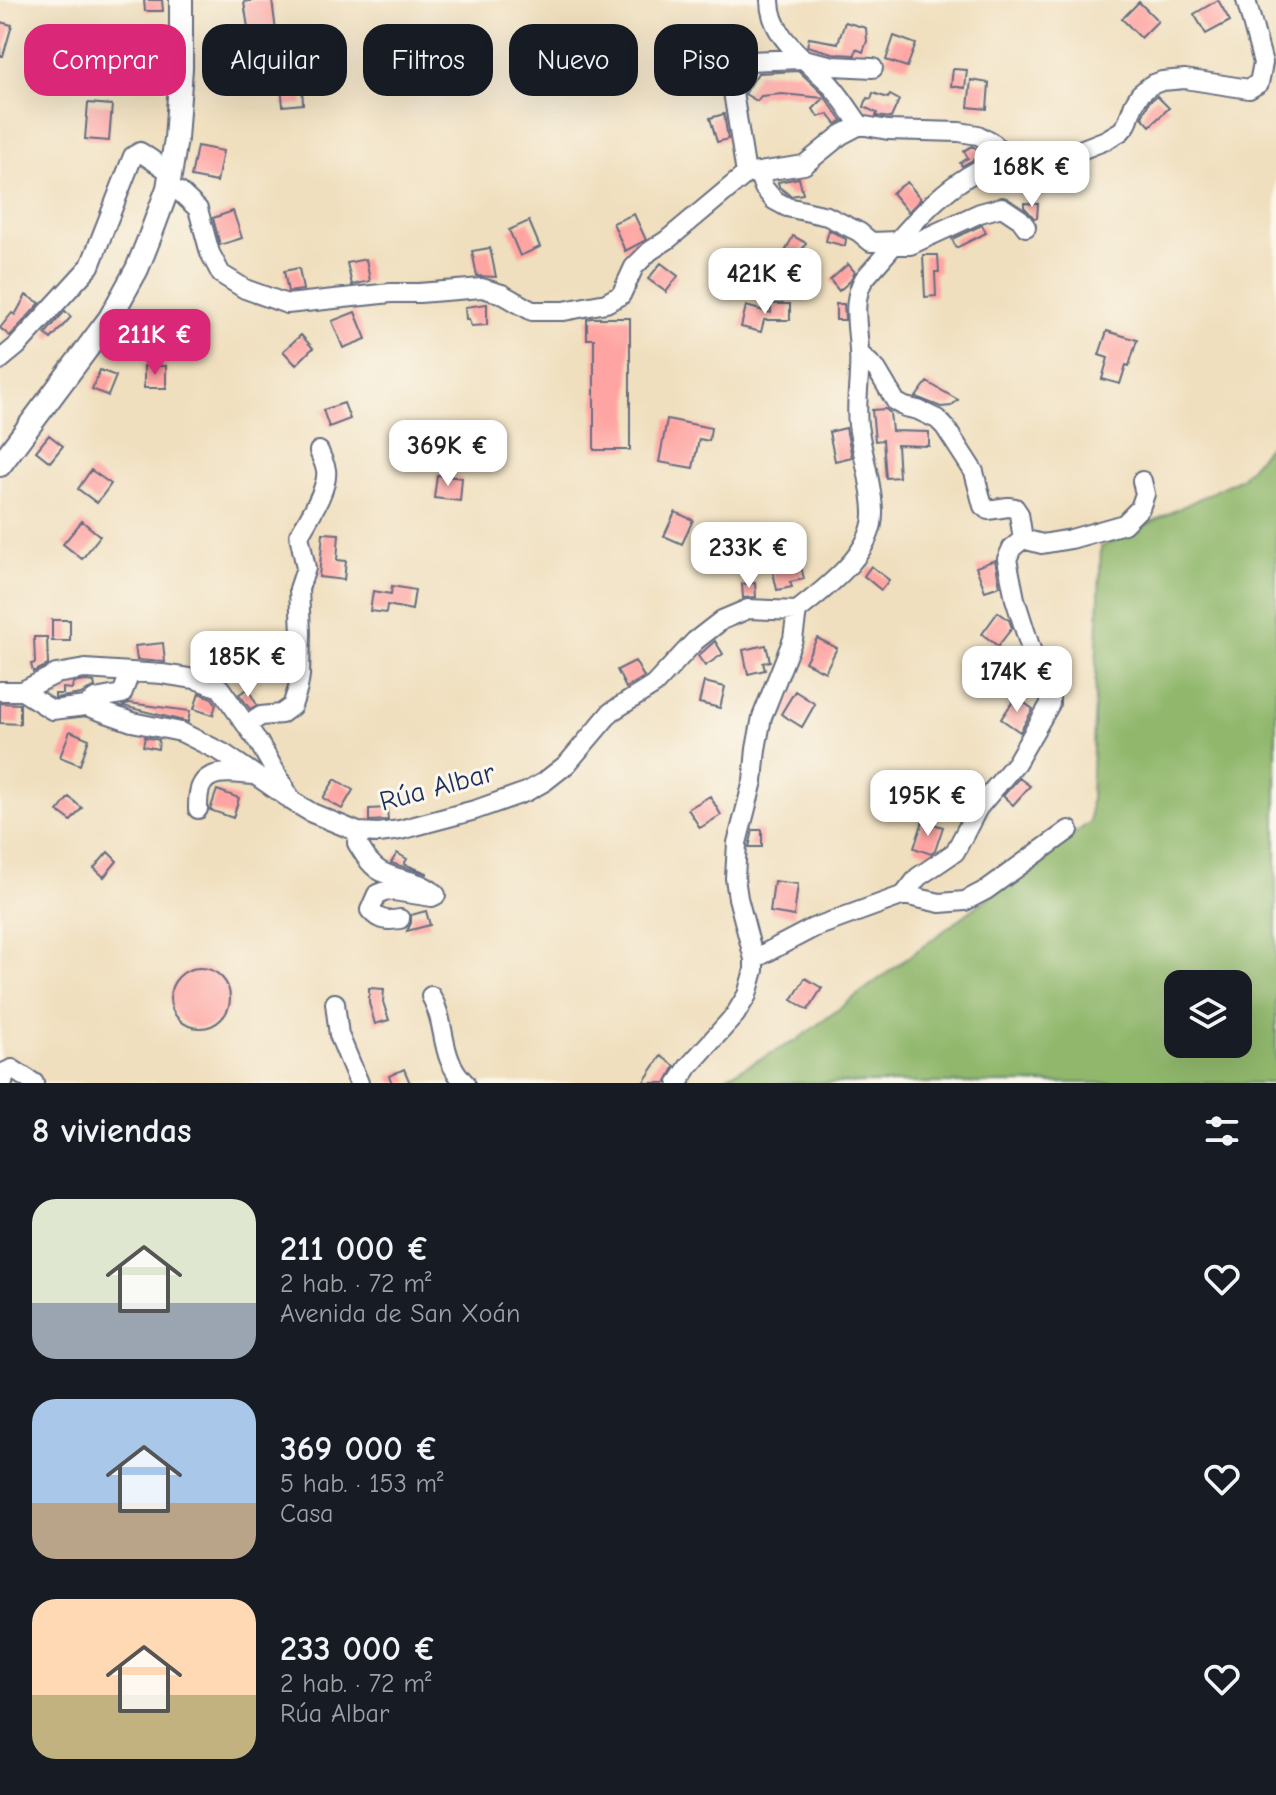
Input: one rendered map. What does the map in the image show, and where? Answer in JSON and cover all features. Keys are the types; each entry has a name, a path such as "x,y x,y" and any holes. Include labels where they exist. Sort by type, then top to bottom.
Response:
{"main road":[{"path":"0,465 110,318 137,269 169,180 179,109 181,0"}],"street":[{"path":"770,0 770,12 778,32 828,81 860,125"},
{"path":"1002,154 1029,153 1060,158 1106,140 1127,124 1140,94 1162,81 1185,79 1249,89 1259,83 1263,63 1246,0"},
{"path":"873,68 834,66 803,59 749,61 739,74 733,92 752,173 774,200 787,207 827,216 859,232 871,242 910,245 980,213 1002,207 1026,227"},
{"path":"0,360 17,346 90,266 133,156 140,152 198,209 210,253 221,274 245,289 287,304 391,293 482,288 502,294 532,311 564,311 606,303 621,295 634,267 650,251 752,173 804,165 841,135 860,125 888,130 978,135 994,144 1002,154"},
{"path":"678,1083 689,1066 735,1015 747,995 754,970 735,878 737,843 753,781 762,717 793,639 797,611 842,575 872,528 873,510 858,424 860,354 857,291 864,279 929,206 949,188 998,161 1002,154"},
{"path":"860,354 877,370 896,402 937,419 945,427 974,472 983,506 988,510 1015,508 1023,539"},
{"path":"247,725 261,716 281,714 292,706 298,688 301,633 299,589 306,568 299,535 326,481 326,470 319,451"},
{"path":"1023,539 1042,544 1124,524 1140,508 1145,494 1142,481"},
{"path":"754,959 813,928 904,895 918,877 955,852 978,808 1016,763 1050,704 1050,694 1040,678 1015,599 1007,559 1012,548 1023,539"},
{"name":"Rúa Albar","path":"86,706 132,722 181,732 223,753 312,813 358,832 379,833 475,810 526,792 567,764 611,712 654,685 695,641 722,620 748,609 797,611"},
{"path":"0,691 22,691 56,674 85,669 162,674 195,679 220,688 247,725 292,801"},
{"path":"22,691 52,710 86,706 95,699 122,694 130,673"},
{"path":"198,809 201,787 207,777 217,774 254,775"},
{"path":"904,895 940,903 965,901 986,890 1069,830"},
{"path":"358,832 357,843 369,862 382,872 417,883 436,895 387,890 377,894 370,910 375,916 379,919 400,919"},
{"path":"431,996 439,1009 447,1058 465,1083"},
{"path":"335,1003 339,1035 359,1083"},
{"path":"3,1083 5,1072 12,1069 34,1083"}],"green space":[{"path":"1276,438 1276,1083 714,1083 797,1040 1090,822 1101,547 1241,478"}],"building":[{"path":"144,0 162,0 163,11 145,11"},
{"path":"272,0 275,24 247,24 244,2"},
{"path":"1218,0 1230,21 1206,34 1194,14"},
{"path":"1139,2 1158,21 1141,38 1122,19"},
{"path":"0,22 12,25 3,56 0,56"},
{"path":"845,22 866,28 867,41 863,52 856,49 855,55 836,54 807,46 809,38 838,43"},
{"path":"894,36 916,44 907,67 886,60"},
{"path":"953,69 967,70 965,88 951,86"},
{"path":"799,71 822,93 842,121 836,124 828,114 818,117 813,109 824,98 782,94 761,96 757,101 748,96 758,96 758,73"},
{"path":"971,80 989,83 987,109 968,107"},
{"path":"873,93 888,98 890,95 899,100 891,118 876,116 877,113 864,107"},
{"path":"282,96 303,96 303,104 283,106"},
{"path":"1157,96 1169,108 1150,126 1142,117 1149,102"},
{"path":"88,103 112,105 109,141 85,139"},
{"path":"724,114 728,139 717,142 710,118"},
{"path":"197,146 223,151 217,182 191,177"},
{"path":"972,146 985,154 962,166 960,163 968,158 964,151"},
{"path":"799,178 803,194 791,196 779,187 778,182"},
{"path":"907,182 921,199 908,212 892,193"},
{"path":"1024,203 1038,204 1037,218 1024,207"},
{"path":"233,211 242,238 220,245 213,218"},
{"path":"634,214 646,240 625,251 613,223"},
{"path":"529,221 540,247 520,256 509,230"},
{"path":"982,225 986,233 956,248 952,239"},
{"path":"829,230 846,239 845,246 826,241"},
{"path":"793,236 806,243 799,255 811,261 804,274 795,270 790,279 775,271"},
{"path":"490,248 496,277 477,276 472,251"},
{"path":"923,255 938,255 936,296 925,297"},
{"path":"366,259 370,281 352,285 347,263"},
{"path":"661,263 678,276 666,292 648,279"},
{"path":"848,264 855,272 839,291 830,280"},
{"path":"299,268 303,290 288,292 284,271"},
{"path":"26,295 40,303 10,336 0,328 12,313 15,315"},
{"path":"487,304 487,325 471,326 469,319 466,319 465,307"},
{"path":"771,304 790,304 790,320 764,320 761,332 741,327 746,306 771,313"},
{"path":"836,304 844,304 845,320 836,320"},
{"path":"65,311 71,317 51,339 45,334"},
{"path":"355,312 366,339 343,348 332,321"},
{"path":"630,318 630,450 594,450 594,339 587,339 587,319"},
{"path":"1107,331 1137,340 1120,384 1102,379 1108,358 1099,355"},
{"path":"301,335 313,348 296,365 283,351"},
{"path":"144,366 166,366 166,388 144,388"},
{"path":"100,370 116,376 108,396 92,389"},
{"path":"927,382 958,400 951,406 941,407 916,397"},
{"path":"344,403 350,419 329,427 323,410"},
{"path":"886,409 890,413 892,431 929,432 929,446 897,445 899,477 886,478 883,440 875,441 872,410"},
{"path":"667,419 711,428 709,441 699,439 693,468 659,462"},
{"path":"846,428 852,457 835,461 829,432"},
{"path":"49,435 63,446 50,462 36,451"},
{"path":"91,470 111,484 97,503 78,489"},
{"path":"437,475 462,478 460,501 434,498"},
{"path":"675,512 693,520 682,544 664,536"},
{"path":"82,521 100,536 82,559 63,544"},
{"path":"323,533 339,534 337,560 346,561 344,580 319,577"},
{"path":"798,553 804,579 790,582 792,587 777,590 770,558"},
{"path":"995,560 1000,586 985,591 976,567"},
{"path":"871,566 889,580 881,590 864,576"},
{"path":"755,583 756,597 743,598 742,584"},
{"path":"392,586 415,590 412,610 387,605 386,613 370,611 373,591 391,594"},
{"path":"998,612 1009,620 1012,628 998,646 982,634"},
{"path":"52,620 70,620 70,641 52,641"},
{"path":"34,637 47,637 48,665 33,672 31,664 35,663"},
{"path":"817,638 837,648 825,672 805,662"},
{"path":"715,641 723,654 705,666 698,656"},
{"path":"163,643 165,662 137,660 135,646"},
{"path":"766,645 770,661 763,663 765,670 748,674 743,650"},
{"path":"635,661 644,677 626,688 617,670"},
{"path":"94,682 95,687 81,694 55,698 55,694 63,694 63,688 72,689 73,683"},
{"path":"704,682 725,687 720,708 699,703"},
{"path":"248,689 257,705 250,709 239,694"},
{"path":"795,691 815,704 802,727 781,714"},
{"path":"199,693 212,698 216,704 213,715 194,709"},
{"path":"1016,697 1033,709 1020,732 1001,719"},
{"path":"0,703 20,704 20,724 0,723"},
{"path":"129,703 190,711 188,722 123,706"},
{"path":"70,731 89,739 80,765 60,757"},
{"path":"145,737 159,740 158,749 143,746"},
{"path":"1019,778 1030,786 1013,805 1003,796"},
{"path":"335,779 353,790 342,809 323,798"},
{"path":"217,790 239,798 233,818 210,810"},
{"path":"710,796 721,815 700,828 688,809"},
{"path":"69,797 82,808 71,821 58,811"},
{"path":"387,808 388,820 369,821 369,809"},
{"path":"923,821 943,827 935,851 931,854 914,848"},
{"path":"753,830 762,830 762,847 749,847"},
{"path":"108,852 117,861 104,877 94,868"},
{"path":"397,853 407,859 404,864 427,874 391,863"},
{"path":"774,881 798,884 794,916 770,912"},
{"path":"426,911 430,925 407,931 411,915"},
{"path":"200,968 211,970 221,977 228,987 228,1009 221,1019 211,1026 200,1028 189,1026 179,1019 172,1009 170,998 172,987 179,977 189,970"},
{"path":"805,978 822,988 808,1010 792,1000"},
{"path":"369,988 384,989 383,1002 389,1020 375,1024 369,1003"},
{"path":"661,1056 675,1066 666,1083 643,1083"},
{"path":"404,1069 410,1083 392,1083 389,1076"}]}
